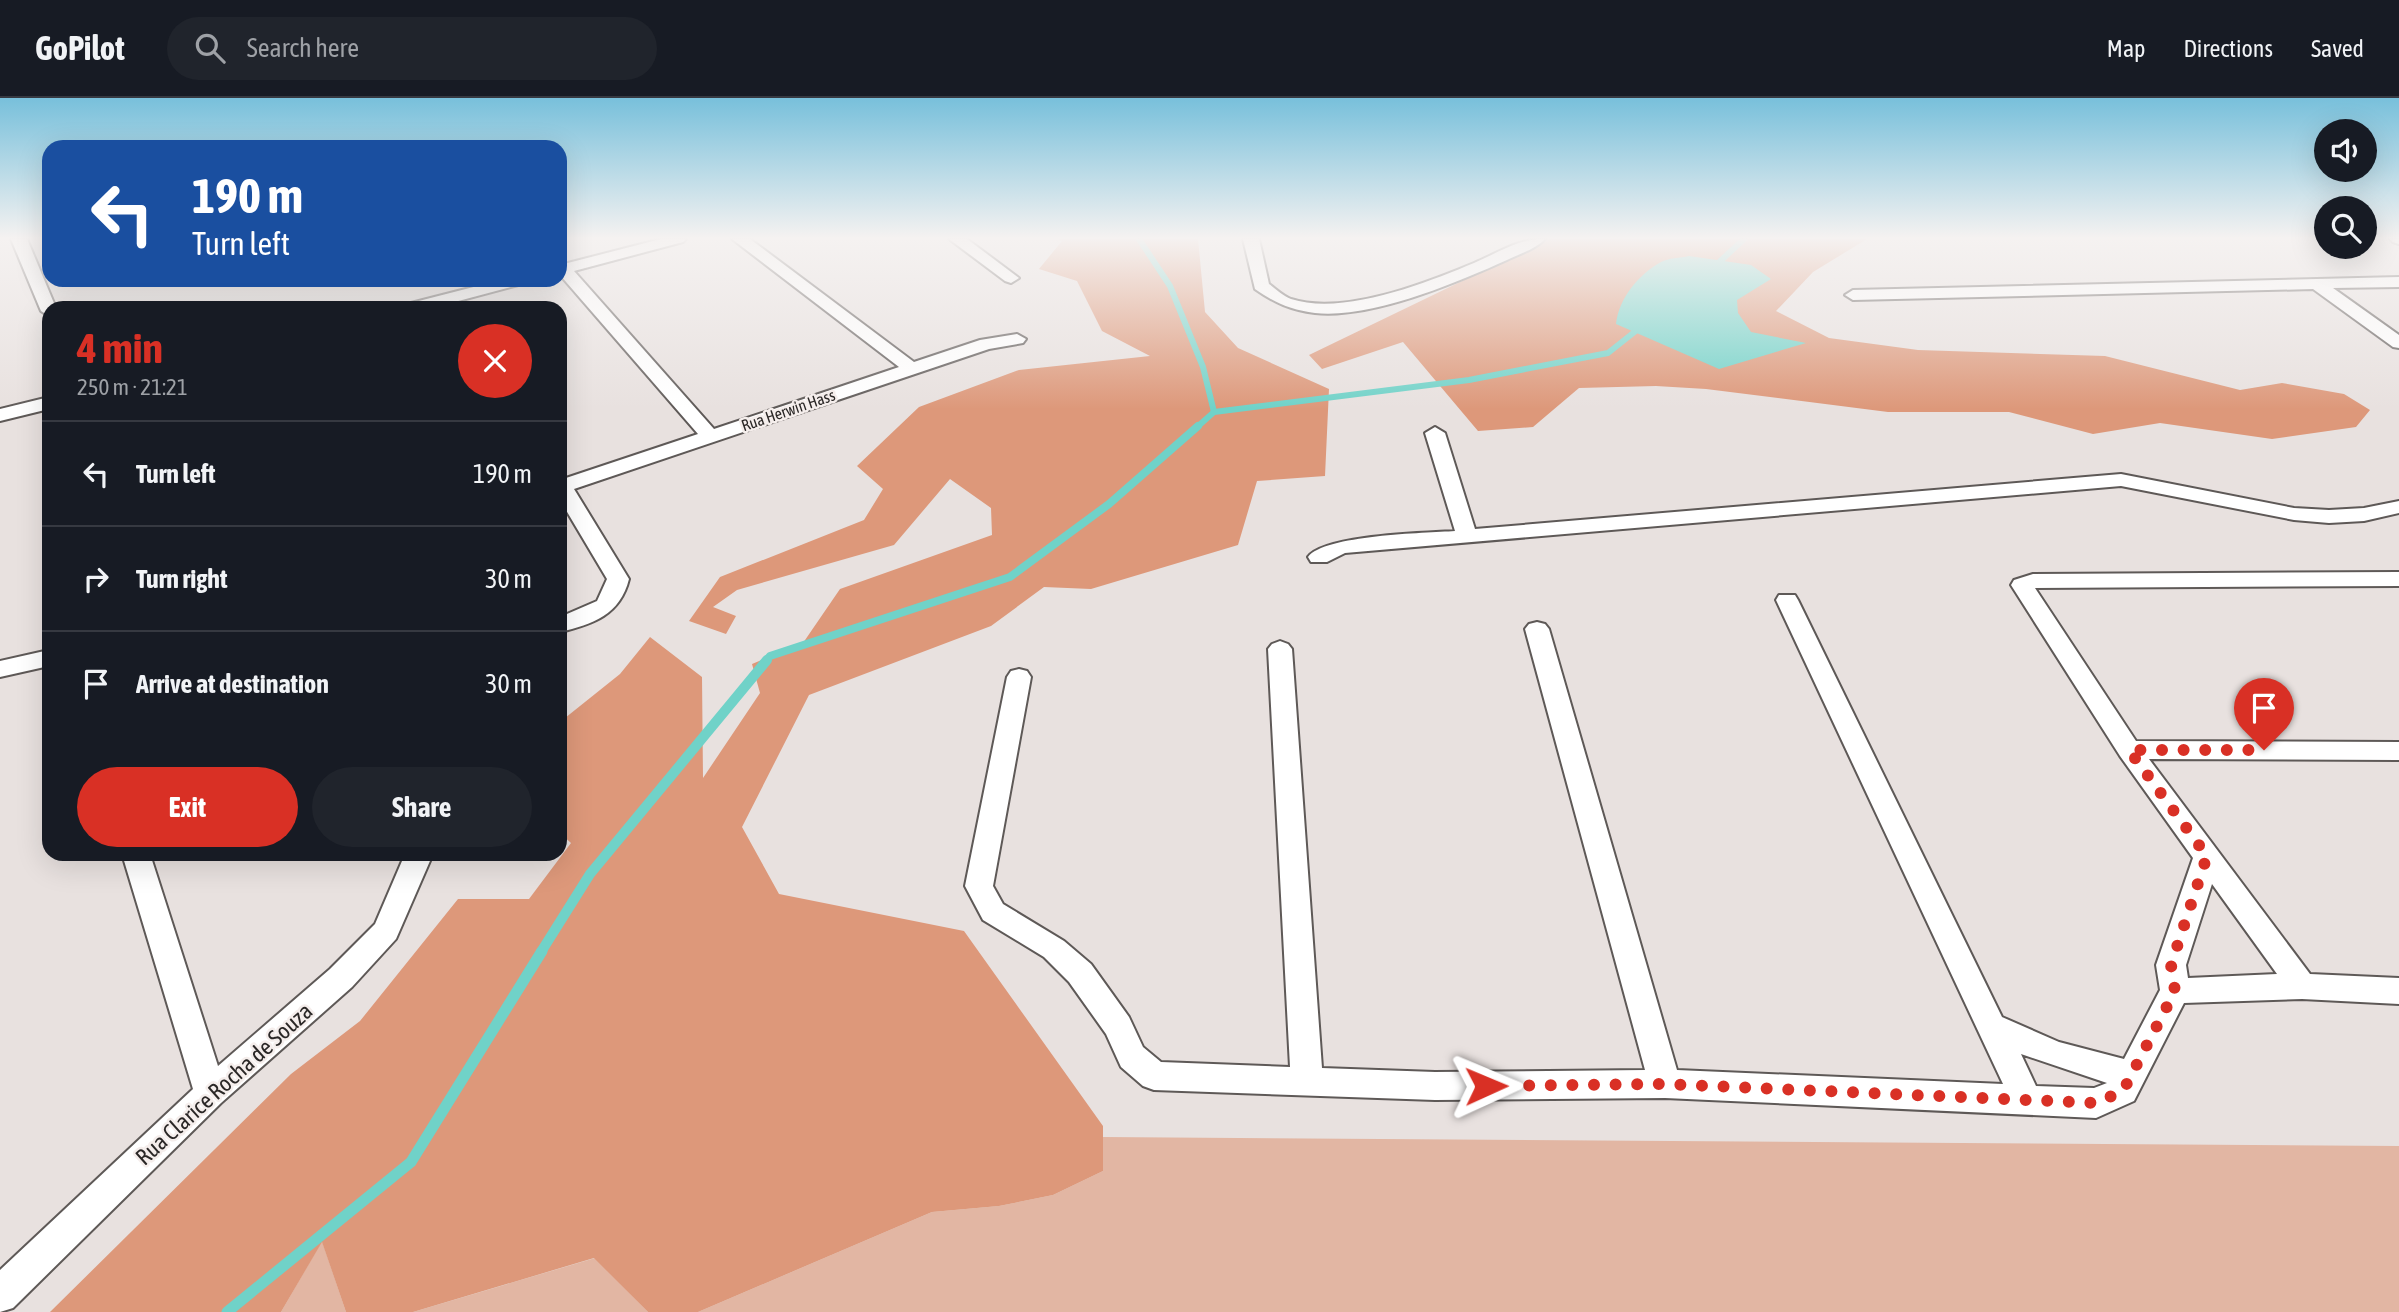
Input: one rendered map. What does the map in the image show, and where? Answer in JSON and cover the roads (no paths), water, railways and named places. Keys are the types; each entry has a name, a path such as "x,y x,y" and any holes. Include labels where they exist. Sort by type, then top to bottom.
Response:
{"street":[{"path":"440,301 460,296"},
{"path":"586,296 710,436"},
{"path":"815,296 912,369"},
{"path":"1273,296 1283,302 1315,308 1343,307 1392,296"},
{"path":"2333,296 2399,343"},
{"name":"Rua Herwin Hass","path":"567,484 986,344 1017,339"},
{"path":"0,415 42,405"},
{"path":"1435,433 1467,536"},
{"path":"1319,557 1341,547 2121,480 2162,486 2255,509 2306,516 2351,516 2399,508"},
{"path":"567,496 618,579 615,595 601,611 567,623"},
{"path":"2302,986 2129,750 2022,585 2033,581 2399,579"},
{"path":"1787,600 2026,1099"},
{"path":"1537,629 1665,1084"},
{"path":"1280,649 1307,1082"},
{"path":"0,669 42,660"},
{"path":"1020,677 979,886 993,912 1054,949 1080,973 1118,1026 1132,1057 1154,1076 1435,1086 1665,1084 2096,1103 2123,1091 2175,991 2171,965 2207,856"},
{"path":"2129,750 2399,751"},
{"path":"138,861 210,1093"},
{"name":"Rua Clarice Rocha de Souza","path":"0,1294 210,1093 341,978 386,931 416,861"},
{"path":"2175,991 2302,986 2399,990"},
{"path":"1991,1026 2075,1062 2132,1074"}],"water":[{"path":"1625,296 1744,296 1737,300 1738,313 1751,332 1806,343 1719,369 1616,324"}],"waterway":[{"path":"1174,296 1203,367 1214,412"},
{"path":"1214,412 1469,380 1608,353 1642,326"},
{"path":"1196,428 1214,412"},
{"path":"765,662 770,656 1010,577 1109,504 1198,426"},
{"path":"541,952 590,874 767,660"},
{"path":"227,1312 411,1162 542,951"}]}
